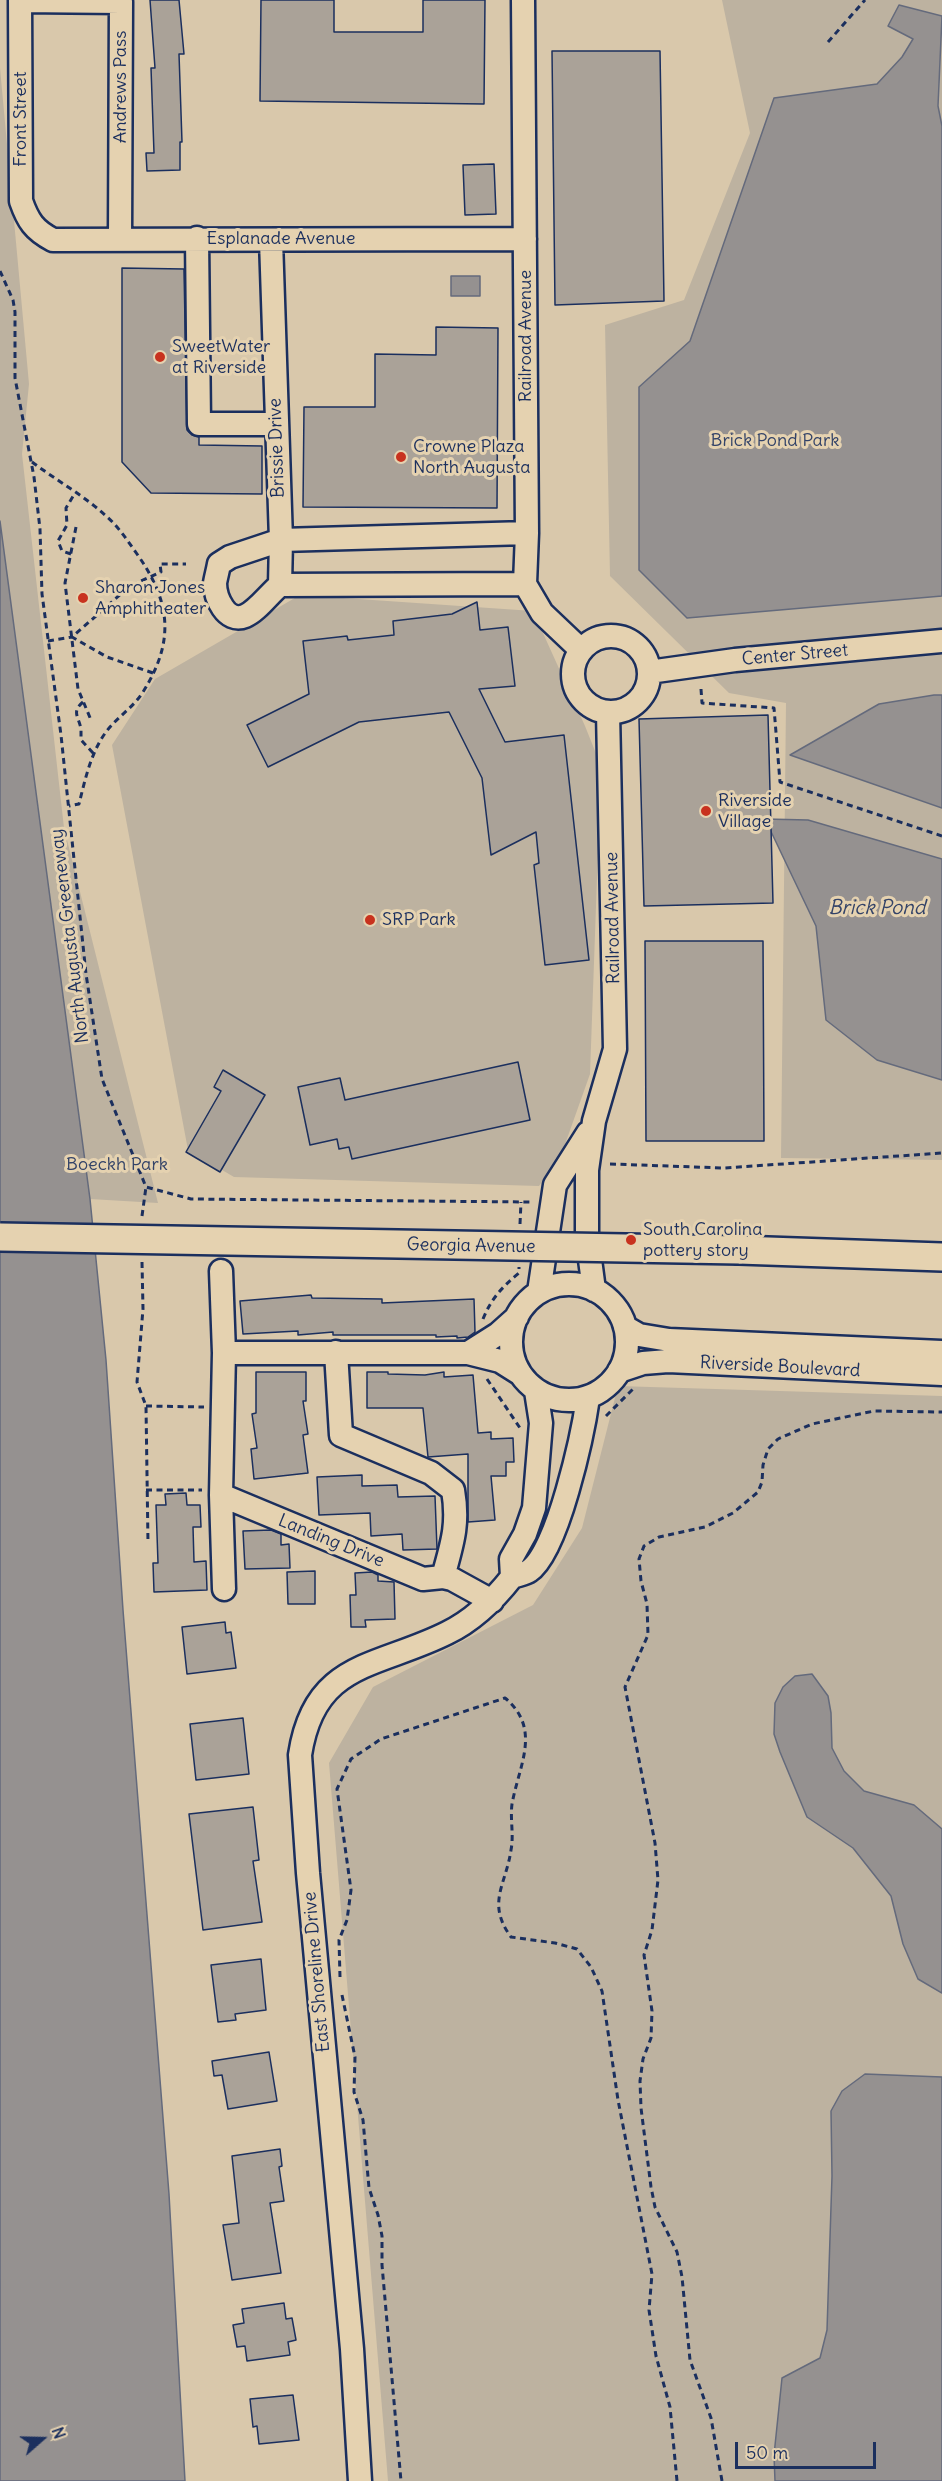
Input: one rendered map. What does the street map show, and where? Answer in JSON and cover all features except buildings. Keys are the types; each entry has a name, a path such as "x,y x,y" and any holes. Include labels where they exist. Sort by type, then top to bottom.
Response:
{"main road":[{"name":"Georgia Avenue","path":"0,1237 942,1257"}],"street":[{"name":"Railroad Avenue","path":"523,0 528,533 525,584"},
{"name":"Front Street","path":"20,1 21,201 28,220 38,232"},
{"name":"Andrews Pass","path":"20,1 121,2 120,239"},
{"name":"Esplanade Avenue","path":"38,232 53,240 525,239"},
{"path":"197,238 199,424 276,424"},
{"name":"Brissie Drive","path":"271,240 281,540 280,585"},
{"path":"528,533 281,540 230,557 219,564 215,582 217,596 222,608 232,616 240,618 248,615 280,585 525,584 542,613 581,650"},
{"path":"608,635 631,641 646,660 649,672 644,691 632,705 621,711 608,712 590,705 577,691 573,679 573,666 577,654 596,638 608,635"},
{"name":"Center Street","path":"649,672 735,660 942,641"},
{"name":"Railroad Avenue","path":"594,1290 587,1237 587,1170 594,1121 615,1049 608,712"},
{"name":"Railroad Avenue","path":"539,1292 555,1185 583,1144 594,1121"},
{"path":"221,1271 224,1353 213,1493 224,1589"},
{"path":"224,1353 468,1353 500,1361 519,1373 536,1391 546,1396 569,1401 588,1398 613,1382 627,1379 624,1361 626,1328 614,1306 594,1290 583,1286 568,1284 539,1292 498,1334 468,1353"},
{"path":"517,1317 512,1332 511,1347 519,1373"},
{"name":"Riverside Boulevard","path":"626,1328 639,1335 669,1340 942,1352"},
{"path":"336,1352 341,1435 431,1473 453,1490 456,1530 443,1577"},
{"name":"Riverside Boulevard","path":"627,1379 643,1363 668,1361 942,1374"},
{"path":"536,1391 541,1423 534,1508 525,1534 511,1559 512,1577 530,1570 546,1549 569,1487 588,1398"},
{"name":"Landing Drive","path":"213,1493 423,1579 443,1577 452,1579 492,1601"},
{"name":"East Shoreline Drive","path":"360,2481 351,2349 308,1873 301,1747 307,1722 315,1706 338,1680 368,1663 447,1633 466,1623 492,1601 512,1577"}],"path":[{"path":"828,42 864,0"},
{"name":"North Augusta Greeneway","path":"0,271 13,300 15,312 15,378 40,529 42,594 69,806 86,974 102,1079 146,1187"},
{"path":"30,460 96,507 117,526 152,577 166,618 166,638 153,673 138,700 107,730 94,754 79,804 69,806"},
{"path":"71,555 62,551 58,541 67,525 66,508 75,493"},
{"path":"76,527 65,583 78,688 91,720"},
{"path":"48,641 72,637 130,586 160,572 160,564 186,564"},
{"path":"72,637 107,657 153,673"},
{"path":"701,689 702,703 774,708 780,782 942,836"},
{"path":"83,702 76,709 76,717 81,728 81,740 94,754"},
{"path":"610,1164 724,1168 942,1153"},
{"path":"142,1225 146,1187 191,1199 554,1201"},
{"path":"142,1261 143,1309 137,1382 146,1406 148,1543"},
{"path":"601,1422 627,1379"},
{"path":"146,1406 206,1407"},
{"path":"722,2481 711,2418 690,2360 682,2277 677,2252 655,2207 641,2108 640,2082 651,2029 652,2011 644,1955 652,1930 658,1880 655,1843 625,1687 648,1635 647,1604 641,1581 639,1559 644,1546 659,1537 705,1527 733,1513 758,1492 768,1449 778,1439 812,1424 874,1411 942,1412"},
{"path":"146,1490 213,1493"},
{"path":"401,2481 382,2265 382,2236 369,2188 363,2120 354,2091 355,2056 340,1987 339,1940 347,1920 351,1890 337,1789 351,1759 381,1739 506,1698 517,1708 526,1729 523,1764 512,1805 511,1850 497,1909 503,1926 511,1937 555,1943 578,1949 591,1967 602,1991 618,2100 651,2274 649,2310 656,2356 670,2407 677,2481"}],"green space":[{"name":"Brick Pond Park","path":"722,0 942,0 942,1160 781,1158 786,703 729,693 610,576 605,325 684,300 750,133"},
{"name":"Boeckh Park","path":"0,68 29,384 22,454 64,828 158,1203 90,1199 0,521"},
{"name":"SRP Park","path":"300,595 533,611 585,726 601,766 590,1074 563,1150 539,1186 234,1177 188,1150 112,745 155,679"},
{"path":"618,1386 942,1396 942,2481 388,2481 329,1763 373,1687 533,1605 582,1528"}],"water":[{"path":"899,5 942,16 938,106 942,126 942,596 687,618 639,570 639,387 690,341 774,98 877,84 902,57 913,39 888,26"},
{"path":"451,276 480,276 480,296 451,296"},
{"path":"0,521 90,1199 106,1360 123,1610 169,2194 185,2481 0,2481"},
{"path":"942,695 942,808 790,755 879,704"},
{"name":"Brick Pond","path":"765,819 808,820 942,859 942,1080 877,1060 826,1020 816,926"},
{"path":"812,1674 828,1696 832,1748 844,1771 864,1791 914,1805 942,1829 942,1993 918,1979 903,1944 891,1896 853,1848 807,1817 780,1752 774,1734 775,1703 783,1687 795,1676"},
{"path":"865,2074 942,2077 942,2481 775,2481 774,2455 782,2378 820,2358 827,2330 832,2176 831,2111 842,2091"}],"place":[{"name":"SweetWater at Riverside","path":"160,357"},
{"name":"Crowne Plaza North Augusta","path":"401,457"},
{"name":"Sharon Jones Amphitheater","path":"83,598"},
{"name":"Riverside Village","path":"706,811"},
{"name":"SRP Park","path":"370,920"},
{"name":"South Carolina pottery story","path":"631,1240"}]}
